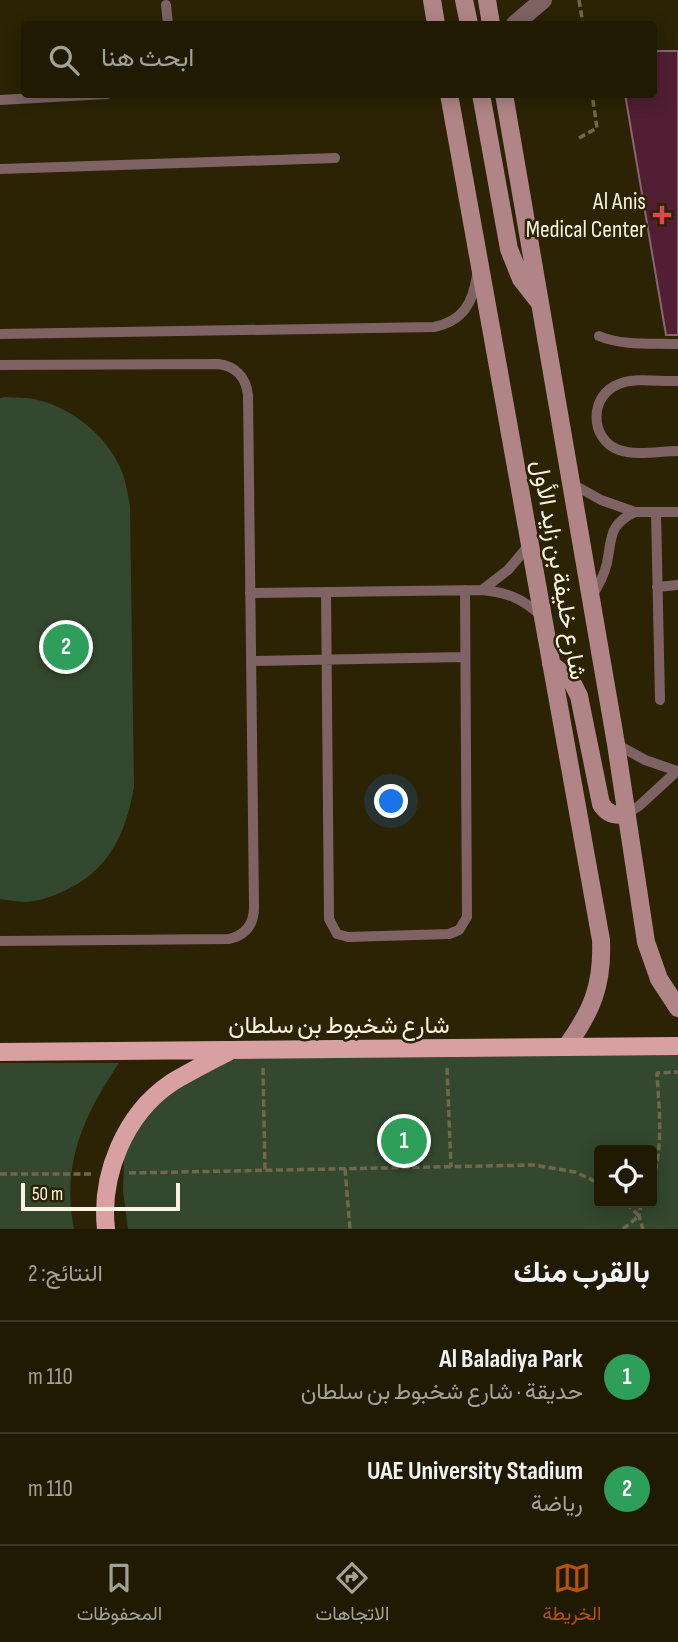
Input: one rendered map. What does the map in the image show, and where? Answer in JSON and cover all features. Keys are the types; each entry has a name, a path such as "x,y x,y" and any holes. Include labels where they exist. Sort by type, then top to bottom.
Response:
{"main road":[{"path":"432,0 436,21"},
{"path":"464,0 468,21"},
{"path":"487,0 490,21"},
{"name":"شارع خليفة بن زايد الأول","path":"450,98 602,956 593,1004 566,1047"},
{"path":"482,98 509,249 521,279 541,304"},
{"name":"شارع خليفة بن زايد الأول","path":"505,98 616,744 646,942 659,979 678,1008"},
{"path":"551,664 571,680 579,696 601,804 613,815 626,814"},
{"name":"شارع شخبوط بن سلطان","path":"0,1052 678,1046"},
{"path":"106,1229 105,1196 110,1174 126,1133 153,1098 170,1084 231,1050"}],"street":[{"path":"518,21 543,0"}],"lane":[{"path":"166,5 168,21"},
{"path":"0,100 36,98"},
{"path":"0,169 335,158"},
{"path":"0,334 434,327 453,320 468,308 475,291 478,261"},
{"path":"599,336 620,342 678,344"},
{"path":"0,365 218,364 239,373 247,387 254,906 253,922 237,937 229,939 0,941"},
{"path":"678,381 617,384 603,395 598,403 596,421 602,438 616,449 634,452 678,451"},
{"path":"569,482 601,500 635,512 678,512"},
{"path":"590,599 603,576 614,529 635,512"},
{"path":"656,512 660,700"},
{"path":"482,590 508,570 528,545"},
{"path":"657,587 678,585"},
{"path":"326,592 329,919 337,934 348,937 449,934 459,930 466,922 465,590"},
{"path":"250,593 482,590 509,594 542,617"},
{"path":"251,661 465,656"},
{"path":"616,744 645,761 677,771 639,806 626,814"}],"path":[{"path":"579,0 582,21"},
{"path":"579,138 597,128 593,98"},
{"path":"446,1048 450,1167"},
{"path":"262,1050 265,1171"},
{"path":"657,1162 660,1141 657,1073 678,1072"},
{"path":"0,1174 534,1165 575,1172 594,1181"},
{"path":"345,1169 350,1229"},
{"path":"631,1208 639,1216"},
{"path":"640,1208 639,1216 643,1229"},
{"path":"623,1229 639,1216"}],"green space":[{"path":"0,398 30,398 52,404 90,427 117,461 123,474 130,506 134,787 131,804 113,849 93,873 60,893 27,902 0,899"},
{"path":"678,1046 678,1229 128,1229 123,1191 124,1159 134,1132 175,1083 235,1056"},
{"path":"0,1063 119,1063 95,1102 78,1141 71,1183 74,1229 0,1229"}],"building":[{"name":"Al Anis Medical Center","path":"657,51 678,51 678,335 666,335 626,98 657,98"}],"place":[{"name":"Al Anis Medical Center","path":"662,215"},
{"name":"UAE University Stadium","path":"66,647"},
{"name":"Al Baladiya Park","path":"404,1141"}]}
